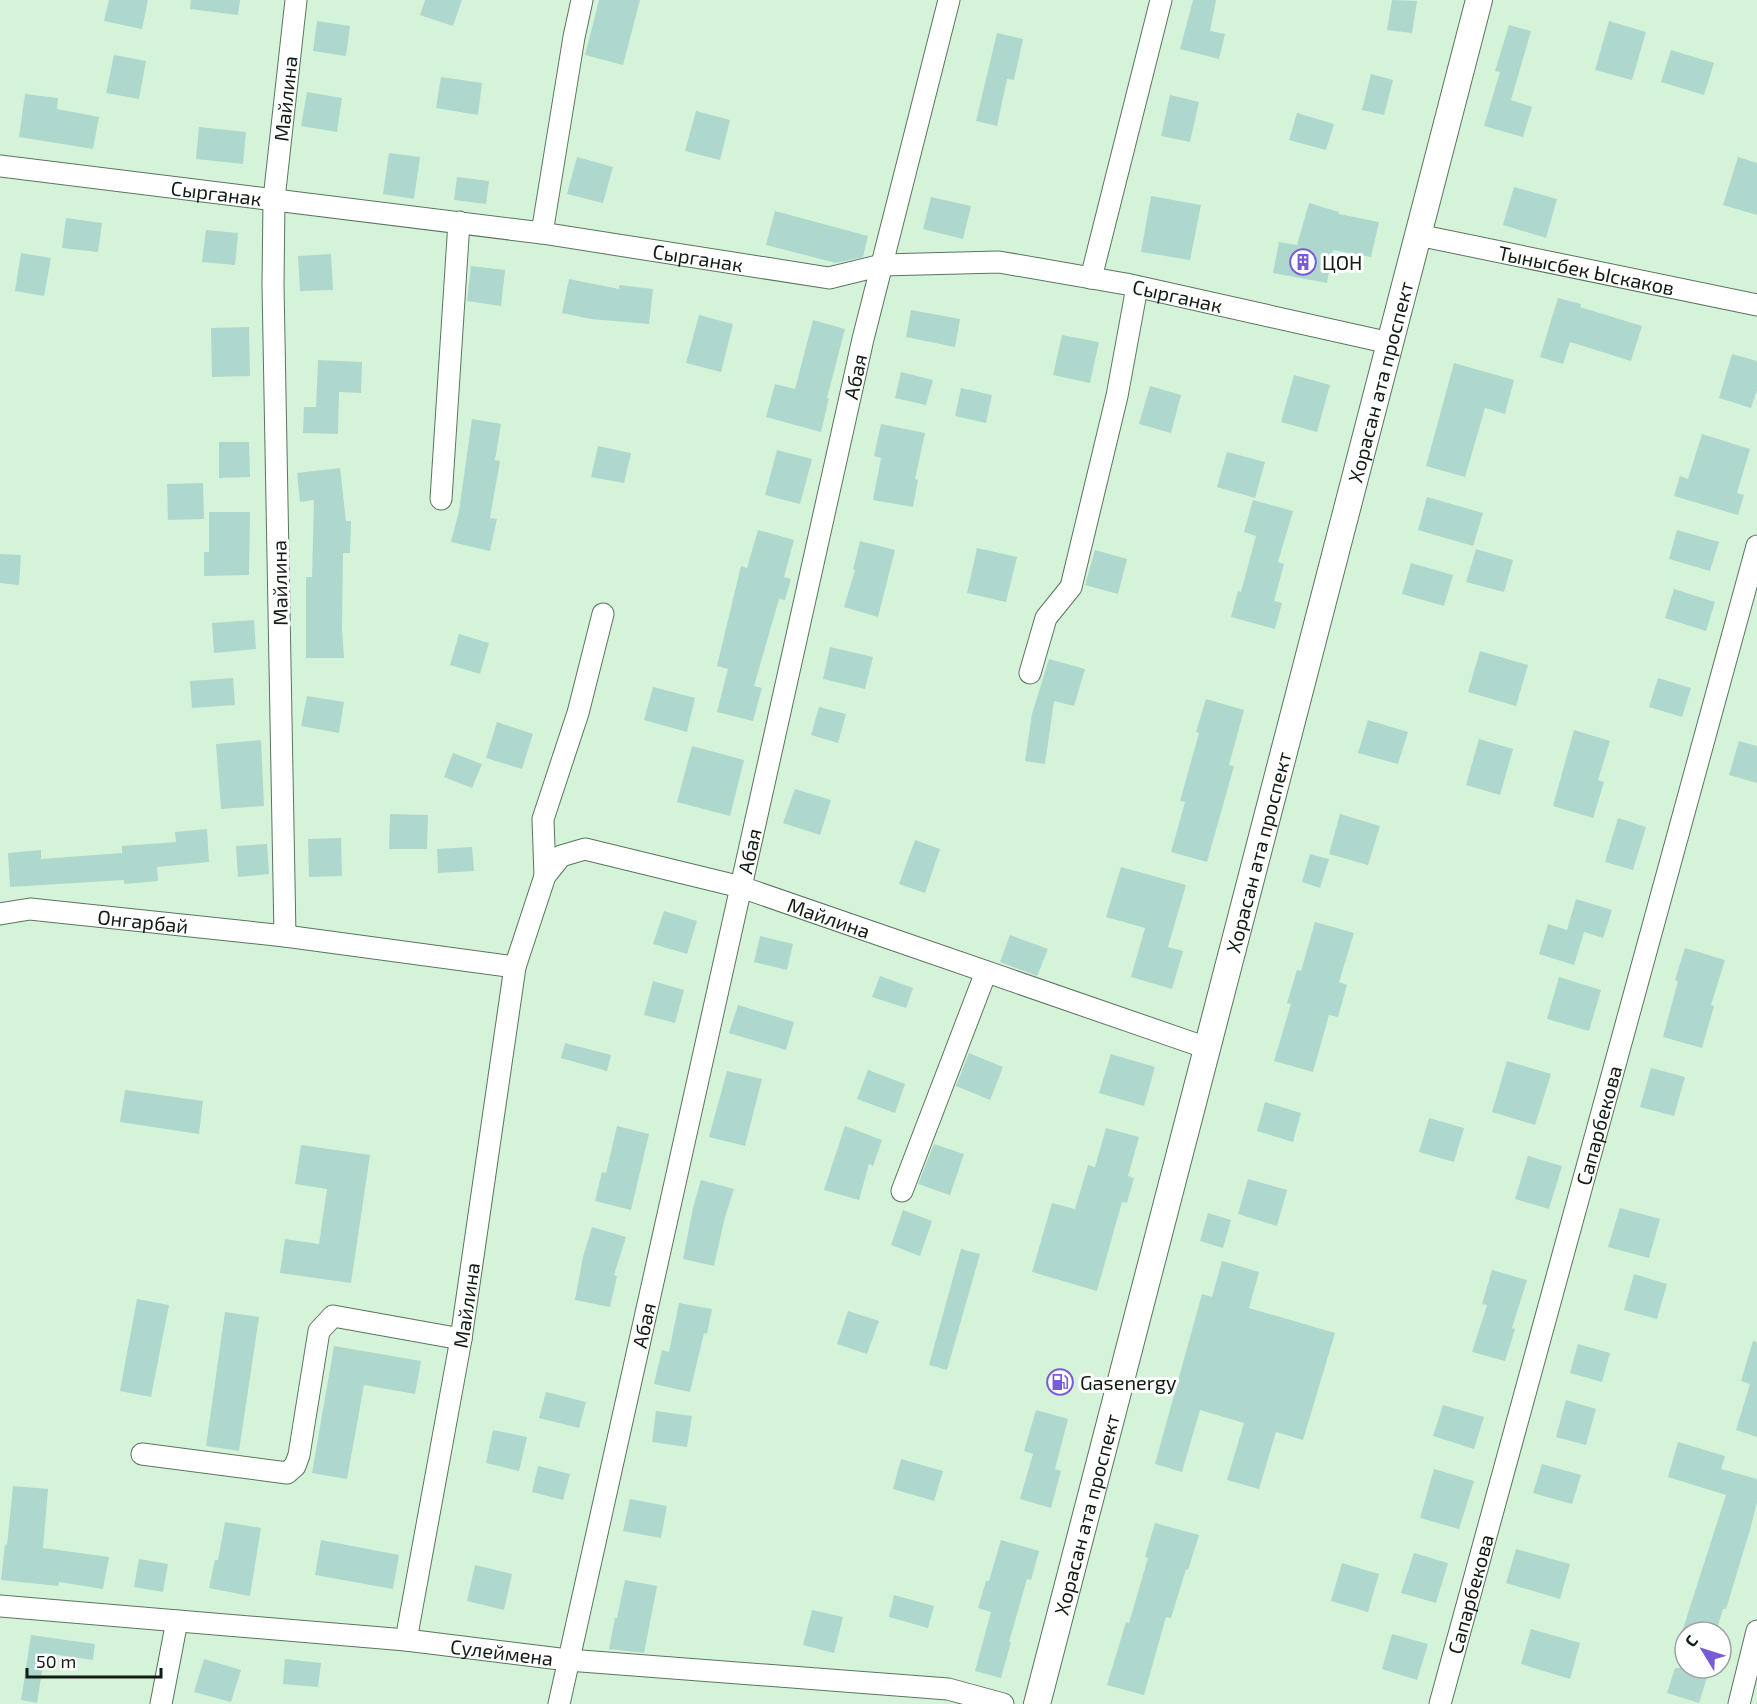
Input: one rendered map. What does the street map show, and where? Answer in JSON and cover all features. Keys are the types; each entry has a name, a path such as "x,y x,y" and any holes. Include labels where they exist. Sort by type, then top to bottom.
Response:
{"main road":[{"name":"Хорасан ата проспект","path":"1037,1704 1479,0"}],"street":[{"name":"Майлина","path":"285,936 273,285 274,199 296,0"},
{"path":"542,233 573,37 582,0"},
{"name":"Абая","path":"559,1704 863,339 949,0"},
{"path":"1090,278 1161,0"},
{"name":"Сырганак","path":"0,166 542,233 829,278 882,265 999,262 1137,286 1390,343"},
{"path":"441,499 459,222"},
{"name":"Тынысбек Ыскаков","path":"1418,235 1757,305"},
{"path":"1030,673 1046,618 1071,587 1118,396 1137,286"},
{"name":"Сапарбекова","path":"1440,1704 1757,546"},
{"path":"545,876 543,819 579,713 603,614"},
{"name":"Майлина","path":"406,1640 461,1339 515,967 545,876 561,856 585,849 741,887 1207,1048"},
{"name":"Онгарбай","path":"0,914 30,909 285,936"},
{"path":"285,936 515,967"},
{"path":"902,1191 986,972"},
{"path":"142,1454 286,1473 295,1466 299,1455 319,1331 333,1316 461,1339"},
{"name":"Сулеймена","path":"0,1606 406,1640 568,1660 948,1689 1003,1704"},
{"path":"161,1704 177,1621"},
{"path":"1738,1704 1757,1631"}],"building":[{"path":"109,0 148,0 142,29 104,21"},
{"path":"191,0 240,0 238,15 190,9"},
{"path":"425,0 462,0 453,26 420,15"},
{"path":"599,0 640,0 623,65 585,55"},
{"path":"1193,0 1216,0 1210,31 1225,34 1219,59 1180,49"},
{"path":"1392,0 1417,1 1412,33 1387,30"},
{"path":"317,21 350,26 346,56 313,51"},
{"path":"1609,21 1646,32 1632,80 1595,70"},
{"path":"1509,25 1531,31 1511,100 1532,107 1523,137 1484,126 1500,72 1495,71"},
{"path":"997,33 1023,39 1014,80 1007,79 997,126 976,121"},
{"path":"1671,50 1714,63 1704,95 1661,82"},
{"path":"114,55 146,61 139,99 106,93"},
{"path":"1371,74 1393,80 1384,115 1362,110"},
{"path":"441,77 482,83 478,115 436,108"},
{"path":"307,92 342,98 337,132 301,126"},
{"path":"25,94 58,98 57,109 99,117 93,149 19,137"},
{"path":"1170,95 1199,102 1190,142 1161,136"},
{"path":"696,111 730,120 720,160 685,151"},
{"path":"1297,113 1334,124 1326,150 1289,140"},
{"path":"199,127 246,132 243,164 196,159"},
{"path":"389,153 420,157 414,199 383,194"},
{"path":"577,157 613,167 603,203 567,194"},
{"path":"1738,157 1757,163 1757,215 1723,205"},
{"path":"457,177 489,181 486,204 454,200"},
{"path":"1514,187 1557,199 1546,238 1503,225"},
{"path":"1151,196 1201,205 1190,260 1141,252"},
{"path":"931,197 971,206 963,239 923,229"},
{"path":"1309,203 1339,212 1339,214 1379,222 1371,257 1333,250 1327,283 1273,273 1279,242 1297,245"},
{"path":"775,211 868,236 863,257 836,263 766,245"},
{"path":"66,218 102,223 98,252 62,248"},
{"path":"206,230 238,233 235,265 202,262"},
{"path":"21,253 51,258 44,296 15,291"},
{"path":"331,254 333,290 300,291 298,256"},
{"path":"471,266 505,270 501,306 467,301"},
{"path":"569,279 619,289 619,285 653,289 649,324 591,319 562,313"},
{"path":"1558,298 1642,326 1631,361 1570,342 1563,364 1540,357"},
{"path":"911,310 960,319 955,347 906,337"},
{"path":"699,315 733,324 721,372 686,363"},
{"path":"813,320 845,329 827,398 829,398 821,432 766,417 775,384 795,389"},
{"path":"249,327 250,376 212,377 211,328"},
{"path":"1062,335 1099,342 1090,383 1053,375"},
{"path":"1732,354 1757,361 1757,390 1751,408 1719,398"},
{"path":"318,360 362,362 361,393 339,392 338,434 303,433 304,407 316,407"},
{"path":"1454,363 1514,380 1505,414 1485,408 1465,477 1426,466"},
{"path":"901,372 933,380 926,405 895,398"},
{"path":"1294,375 1330,385 1317,432 1281,422"},
{"path":"1150,386 1181,395 1171,433 1139,424"},
{"path":"961,388 992,395 986,423 955,416"},
{"path":"472,419 501,424 495,460 500,461 490,518 497,519 490,551 451,542 459,511"},
{"path":"881,424 925,433 915,479 918,480 913,507 873,500 881,458 874,456"},
{"path":"1702,434 1750,449 1737,493 1744,495 1738,515 1674,496 1680,476 1688,479"},
{"path":"219,442 249,442 250,477 219,478"},
{"path":"598,446 631,453 624,483 591,477"},
{"path":"777,450 812,459 800,504 765,495"},
{"path":"1227,452 1265,462 1255,498 1217,487"},
{"path":"340,468 346,521 351,521 350,553 343,553 344,658 306,658 306,577 312,577 314,500 300,502 297,473"},
{"path":"203,483 204,519 168,520 167,484"},
{"path":"1427,497 1483,513 1473,546 1418,530"},
{"path":"1253,500 1293,511 1278,562 1284,564 1274,601 1282,603 1275,629 1231,617 1238,591 1241,592 1256,536 1244,532"},
{"path":"209,512 250,512 249,575 204,576 204,552 209,552"},
{"path":"758,530 794,540 784,577 791,579 785,600 779,599 754,686 762,688 753,721 717,712 728,669 717,666 741,566 747,568"},
{"path":"1677,530 1719,542 1710,571 1669,559"},
{"path":"860,541 895,550 878,617 844,607 855,570 853,570"},
{"path":"977,548 1017,557 1006,602 967,593"},
{"path":"1476,549 1513,560 1504,592 1466,582"},
{"path":"1095,550 1127,559 1118,594 1085,585"},
{"path":"0,554 21,555 19,585 0,583"},
{"path":"1411,563 1453,575 1444,606 1402,594"},
{"path":"1674,589 1715,602 1706,631 1665,618"},
{"path":"254,620 256,649 214,653 212,623"},
{"path":"459,634 489,643 480,674 450,665"},
{"path":"830,647 873,657 865,689 823,679"},
{"path":"1480,651 1528,665 1516,706 1468,692"},
{"path":"1049,659 1085,669 1074,706 1054,701 1045,764 1025,761 1032,714"},
{"path":"233,678 235,705 192,708 190,681"},
{"path":"1658,678 1691,688 1682,717 1649,707"},
{"path":"653,687 695,698 687,732 644,720"},
{"path":"307,696 344,702 339,733 301,726"},
{"path":"1206,699 1244,710 1229,765 1234,766 1207,862 1171,852 1185,802 1180,801"},
{"path":"819,707 846,714 838,743 811,735"},
{"path":"1368,720 1408,732 1398,764 1358,753"},
{"path":"497,722 533,734 522,769 486,758"},
{"path":"1574,730 1610,741 1598,780 1604,782 1593,818 1553,806"},
{"path":"1479,739 1513,749 1500,795 1466,785"},
{"path":"261,740 264,806 221,809 216,744"},
{"path":"1739,741 1757,746 1757,783 1729,775"},
{"path":"692,746 744,760 730,816 677,802"},
{"path":"453,753 482,764 472,788 444,777"},
{"path":"795,789 831,800 820,835 783,823"},
{"path":"390,814 428,815 427,849 389,849"},
{"path":"1340,814 1380,826 1368,865 1329,854"},
{"path":"1618,818 1646,827 1633,870 1605,862"},
{"path":"207,829 209,862 157,867 158,881 124,884 124,880 10,887 8,853 41,850 41,859 122,853 122,846 176,842 175,832"},
{"path":"341,838 342,876 309,877 308,839"},
{"path":"915,840 940,849 925,893 899,884"},
{"path":"267,844 269,874 238,877 236,846"},
{"path":"472,847 474,871 438,873 437,849"},
{"path":"1310,854 1329,859 1320,888 1302,882"},
{"path":"1121,867 1186,885 1168,947 1183,951 1172,989 1131,977 1145,928 1106,917"},
{"path":"1576,899 1612,910 1603,938 1584,932 1574,965 1539,954 1548,924 1567,930"},
{"path":"664,911 697,921 687,954 653,944"},
{"path":"1315,922 1354,933 1339,982 1347,985 1338,1017 1329,1015 1313,1072 1274,1061 1291,1004 1287,1003 1297,970 1301,971"},
{"path":"1010,935 1048,949 1037,976 1000,962"},
{"path":"760,936 793,944 787,970 754,962"},
{"path":"1685,948 1725,960 1711,1005 1714,1006 1702,1048 1663,1037 1678,981 1675,980"},
{"path":"880,976 913,988 906,1008 872,997"},
{"path":"1559,977 1601,990 1589,1031 1547,1019"},
{"path":"653,981 684,990 675,1023 644,1015"},
{"path":"738,1005 794,1022 786,1050 729,1033"},
{"path":"565,1043 611,1055 607,1071 561,1058"},
{"path":"969,1053 1003,1067 990,1100 956,1086"},
{"path":"1111,1054 1155,1067 1144,1106 1099,1093"},
{"path":"1507,1061 1551,1074 1535,1125 1492,1112"},
{"path":"1651,1068 1685,1077 1674,1116 1640,1107"},
{"path":"868,1070 905,1084 895,1113 857,1099"},
{"path":"727,1071 762,1079 745,1146 709,1137"},
{"path":"125,1090 203,1101 199,1134 120,1122"},
{"path":"1265,1102 1301,1113 1293,1142 1257,1131"},
{"path":"1429,1118 1464,1128 1454,1162 1419,1152"},
{"path":"617,1126 649,1134 631,1210 595,1201 602,1172 606,1173"},
{"path":"845,1126 882,1140 873,1166 869,1164 859,1200 824,1190"},
{"path":"1106,1128 1139,1137 1128,1176 1134,1178 1127,1203 1122,1202 1097,1291 1032,1272 1052,1203 1075,1209 1088,1165 1095,1167"},
{"path":"934,1144 964,1154 950,1195 918,1184"},
{"path":"301,1145 370,1155 351,1283 280,1273 285,1239 319,1244 327,1189 295,1184"},
{"path":"1528,1156 1562,1166 1549,1209 1515,1199"},
{"path":"1248,1179 1287,1190 1277,1226 1238,1214"},
{"path":"701,1180 734,1189 714,1266 683,1259"},
{"path":"1620,1208 1660,1219 1649,1258 1608,1247"},
{"path":"903,1210 932,1221 920,1256 891,1245"},
{"path":"1208,1213 1231,1220 1223,1248 1200,1241"},
{"path":"592,1227 626,1237 614,1275 617,1276 610,1307 575,1300 583,1257"},
{"path":"961,1249 980,1254 947,1370 929,1365"},
{"path":"1222,1261 1259,1272 1249,1308 1335,1333 1303,1440 1276,1432 1259,1489 1227,1480 1244,1423 1200,1410 1182,1472 1155,1464 1202,1294 1212,1297"},
{"path":"1492,1270 1527,1280 1512,1328 1515,1329 1505,1361 1472,1352 1487,1305 1482,1304"},
{"path":"1634,1274 1667,1284 1657,1319 1624,1310"},
{"path":"137,1299 169,1305 151,1397 120,1391"},
{"path":"679,1303 712,1309 690,1392 654,1384 662,1350 669,1352"},
{"path":"848,1311 879,1321 867,1354 837,1344"},
{"path":"225,1312 259,1317 239,1451 206,1446"},
{"path":"1753,1341 1757,1342 1757,1437 1736,1430 1750,1384 1741,1381"},
{"path":"1578,1344 1610,1353 1602,1382 1570,1373"},
{"path":"334,1346 421,1361 415,1394 364,1385 347,1479 312,1473"},
{"path":"546,1392 586,1402 579,1428 539,1418"},
{"path":"1566,1400 1596,1409 1586,1445 1556,1437"},
{"path":"1443,1405 1484,1417 1474,1449 1433,1436"},
{"path":"1036,1410 1068,1419 1055,1469 1061,1471 1051,1508 1020,1499 1033,1454 1024,1451"},
{"path":"656,1411 692,1416 687,1447 652,1442"},
{"path":"493,1430 527,1437 519,1471 486,1463"},
{"path":"1678,1442 1725,1456 1721,1469 1757,1479 1757,1502 1750,1530 1726,1609 1723,1609 1720,1620 1686,1620 1726,1495 1668,1477"},
{"path":"901,1459 943,1471 934,1501 893,1489"},
{"path":"1542,1464 1581,1475 1572,1504 1533,1493"},
{"path":"538,1466 570,1474 563,1500 532,1492"},
{"path":"1434,1469 1474,1481 1459,1529 1420,1518"},
{"path":"13,1486 48,1489 43,1548 109,1557 103,1589 59,1582 58,1586 1,1580"},
{"path":"630,1499 667,1506 661,1538 623,1531"},
{"path":"225,1522 261,1528 250,1596 209,1588 215,1560 218,1560"},
{"path":"1155,1523 1199,1535 1171,1618 1166,1617 1144,1695 1107,1685 1126,1622 1129,1623 1148,1558 1145,1557"},
{"path":"321,1540 399,1555 393,1589 315,1575"},
{"path":"1001,1540 1039,1551 1031,1580 1027,1579 1001,1678 975,1671 991,1612 978,1608"},
{"path":"1516,1549 1570,1564 1560,1599 1506,1583"},
{"path":"1414,1553 1448,1563 1436,1603 1401,1593"},
{"path":"139,1559 168,1564 163,1592 134,1587"},
{"path":"1342,1563 1379,1574 1368,1612 1331,1601"},
{"path":"475,1565 512,1574 504,1610 467,1601"},
{"path":"625,1580 657,1586 644,1653 609,1649"},
{"path":"894,1595 934,1606 928,1628 889,1617"},
{"path":"812,1610 843,1617 834,1653 803,1645"},
{"path":"1531,1629 1580,1643 1570,1679 1521,1664"},
{"path":"1392,1634 1428,1644 1417,1680 1382,1669"},
{"path":"31,1635 95,1644 93,1660 45,1653 37,1703 21,1700"},
{"path":"204,1659 241,1670 231,1702 194,1692"},
{"path":"285,1659 321,1663 318,1687 283,1684"},
{"path":"1673,1674 1673,1680 1706,1680 1699,1703 1667,1693"}],"place":[{"name":"ЦОН","path":"1303,262"},
{"name":"Gasenergy","path":"1060,1382"}]}
